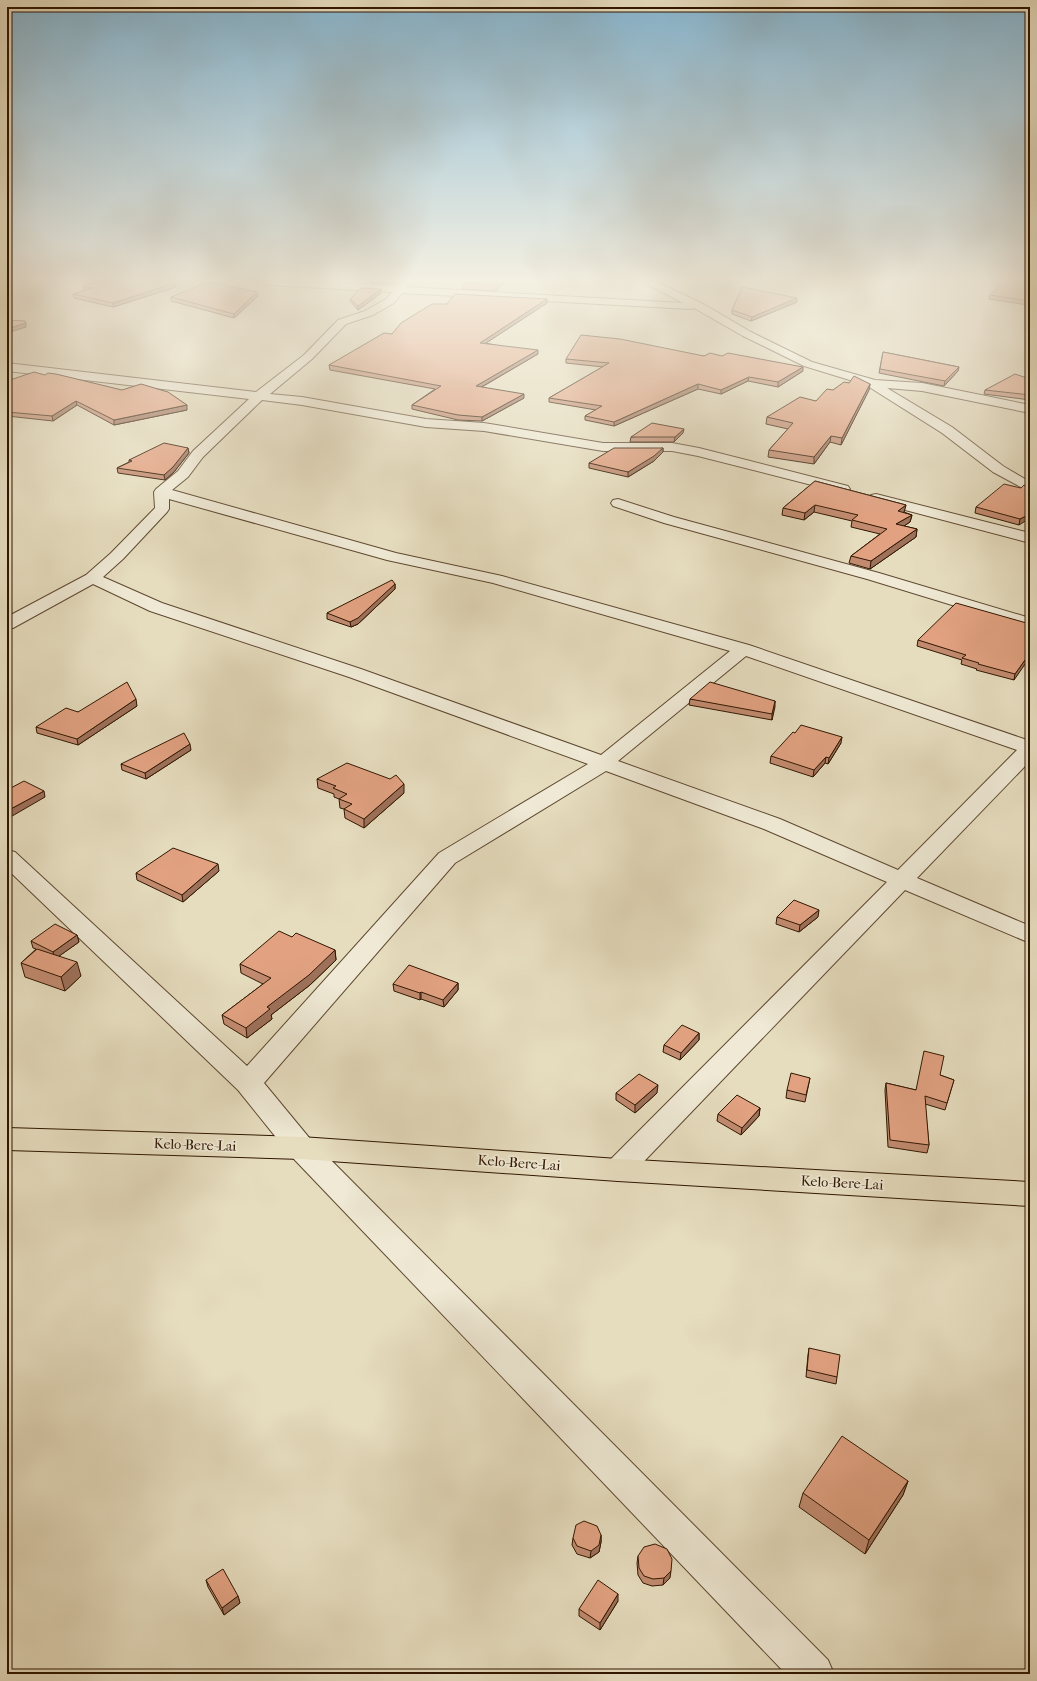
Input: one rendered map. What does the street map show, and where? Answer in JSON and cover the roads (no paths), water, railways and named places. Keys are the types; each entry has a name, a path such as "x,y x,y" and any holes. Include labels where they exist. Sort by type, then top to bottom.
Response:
{"main road":[{"name":"Kelo-Bere-Lai","path":"7,1139 302,1148 618,1170 1030,1194"}],"street":[{"path":"161,492 182,474 203,449 259,396 304,360"},
{"path":"801,360 808,364 870,382 922,387 1030,409"},
{"path":"7,367 302,401 426,423 484,427 603,447 672,447 699,452 1030,538"},
{"path":"870,382 947,430 998,469 1030,488"},
{"path":"7,624 92,578 117,556 162,509 161,492"},
{"path":"161,492 393,557 496,579 743,649 1030,749 618,1170"},
{"path":"618,503 670,520 873,576 1030,624"},
{"path":"92,578 156,607 355,673 772,824 1030,935"},
{"path":"248,1083 447,858 604,763 743,649"},
{"path":"7,857 248,1083 302,1148 814,1674"}]}
